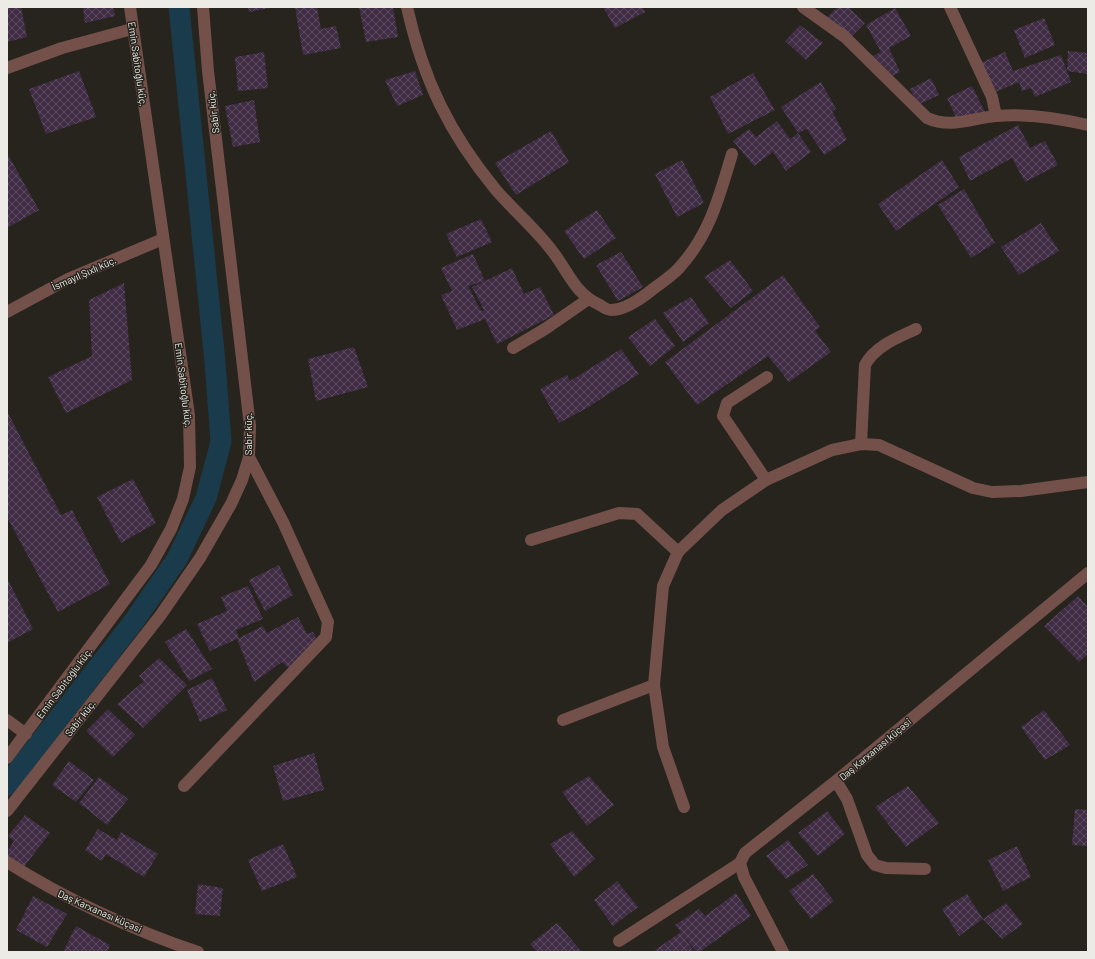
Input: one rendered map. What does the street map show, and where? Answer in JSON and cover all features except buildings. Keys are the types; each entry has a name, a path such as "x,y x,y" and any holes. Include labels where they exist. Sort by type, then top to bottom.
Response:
{"street":[{"name":"Emin Sabitoğlu küç.","path":"7,758 151,565 171,529 183,499 190,467 189,415 130,7"},
{"name":"Sabir küç.","path":"7,811 160,616 200,558 231,504 249,457 250,426 208,71 203,7"},
{"path":"407,7 421,62 439,106 466,151 497,191 554,253 575,286 587,300 610,310 626,306 645,296 678,269 699,243 713,215 732,154"},
{"path":"803,7 844,37 927,118 937,122 951,124 996,116 1027,116 1088,125"},
{"path":"950,7 992,97 996,116"},
{"path":"7,68 62,48 132,29"},
{"name":"İsmayıl Şıxlı küç.","path":"7,312 68,278 163,239"},
{"path":"513,348 545,329 587,300"},
{"path":"861,444 865,365 870,356 888,343 916,329"},
{"path":"766,377 727,403 723,416 766,480"},
{"path":"684,808 663,747 654,685 663,586 678,552 722,510 766,480 832,450 861,444 879,445 973,488 992,492 1021,491 1088,482"},
{"path":"184,786 326,637 328,622 283,522 249,457"},
{"path":"531,540 619,512 637,514 678,552"},
{"name":"Daş Karxanası küçəsi","path":"619,941 740,863 745,853 836,781 1088,573"},
{"path":"563,720 654,685"},
{"path":"7,720 26,734"},
{"path":"836,781 847,799 867,855 875,865 886,868 925,869"},
{"name":"Daş Karxanası küçəsi","path":"7,862 74,900 176,945 198,952"},
{"path":"740,863 744,877 783,952"}],"waterway":[{"path":"7,785 134,621 177,559 206,498 221,442 215,362 179,7"}]}
